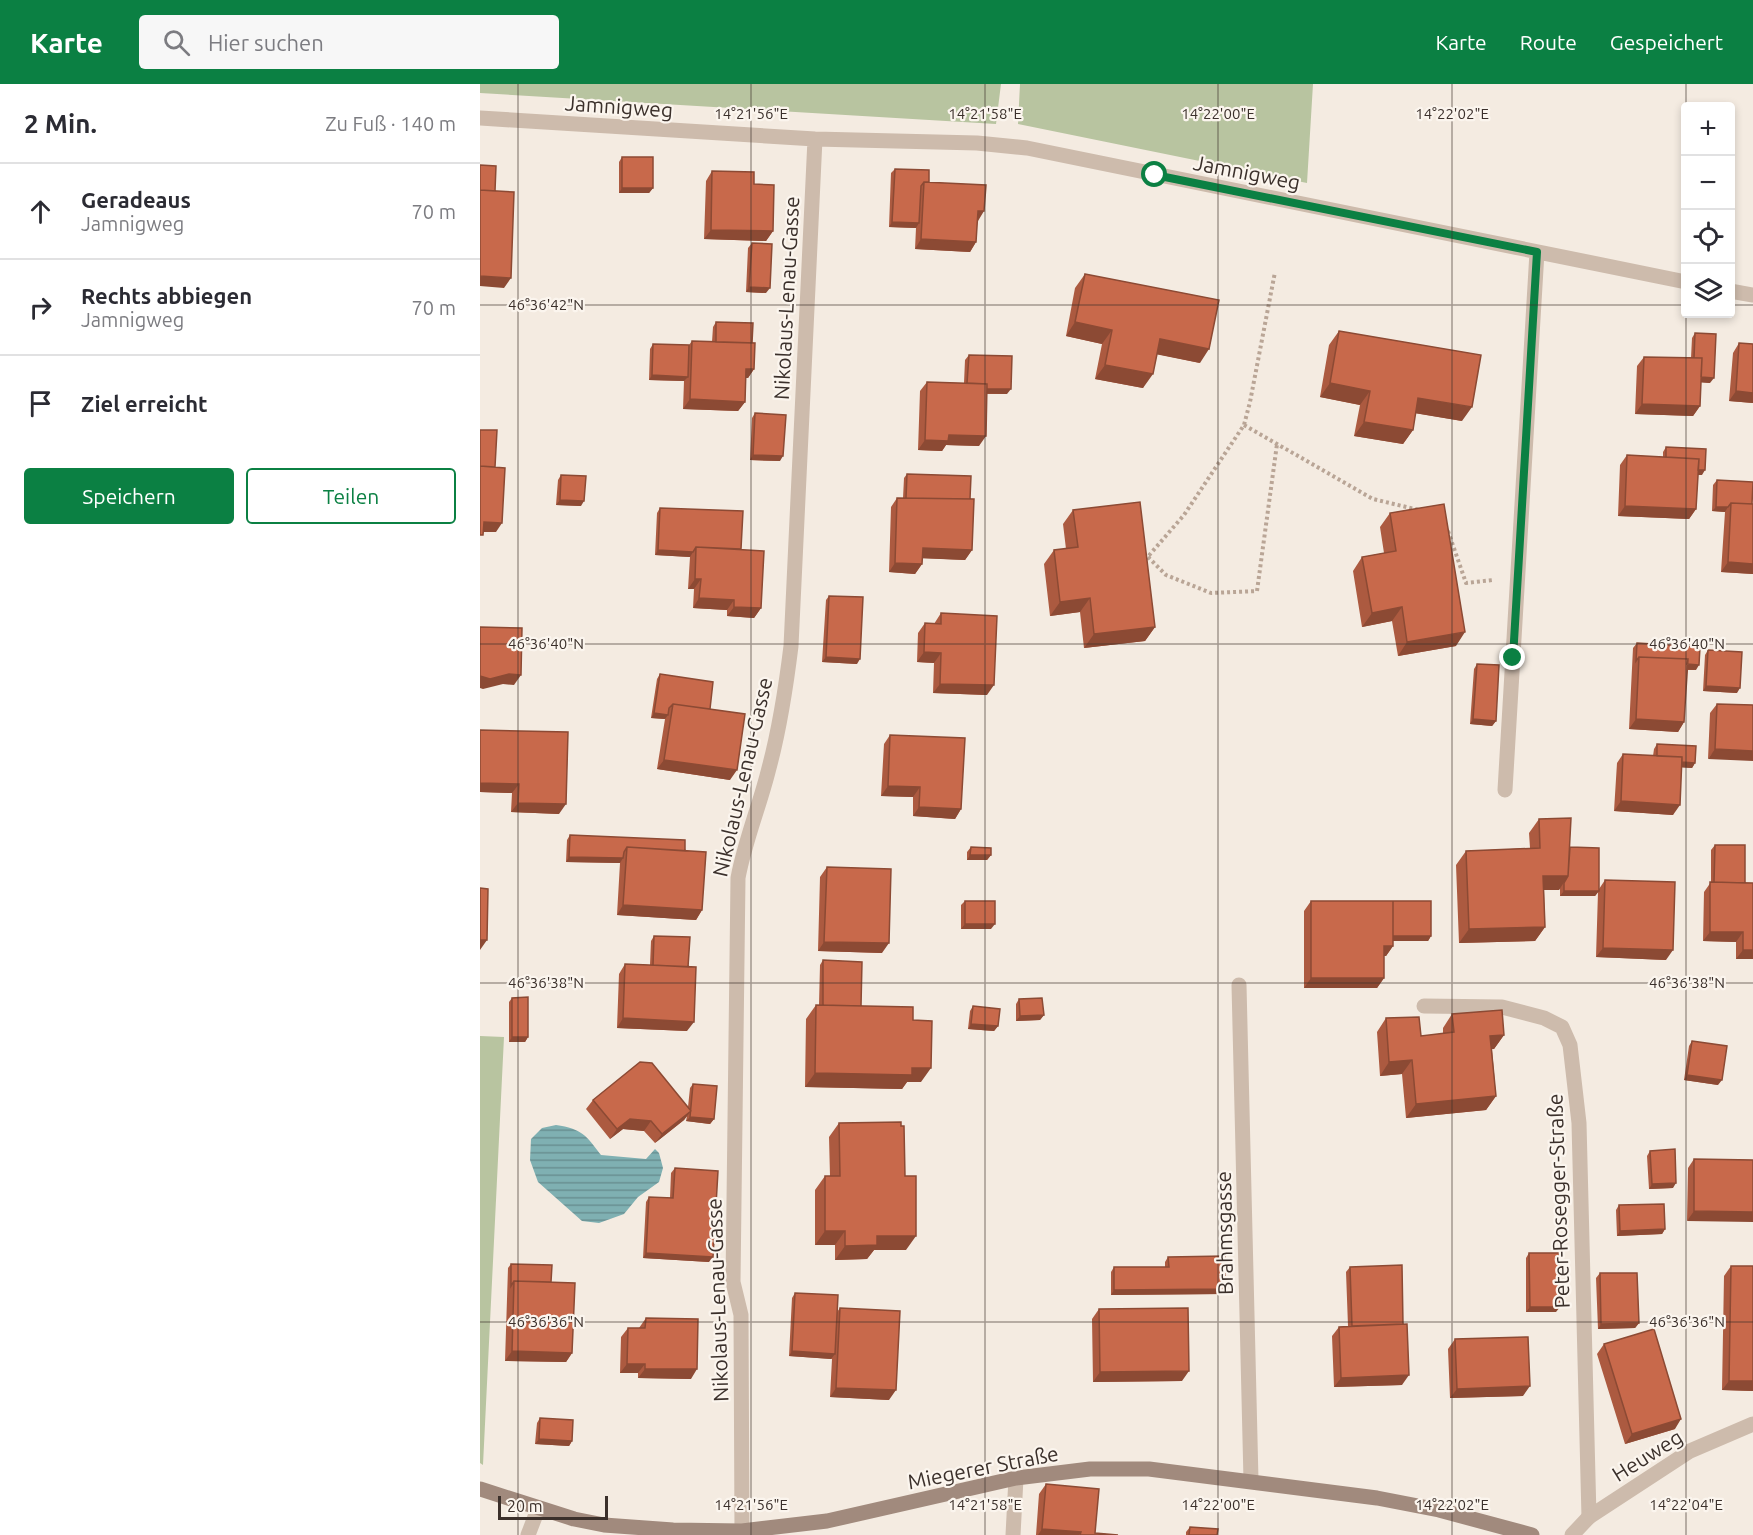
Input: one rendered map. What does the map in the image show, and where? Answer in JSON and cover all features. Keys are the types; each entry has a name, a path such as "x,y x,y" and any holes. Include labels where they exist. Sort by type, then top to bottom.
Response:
{"main road":[{"name":"Miegerer Straße","path":"480,1489 538,1509 604,1525 673,1530 742,1531 827,1521 1016,1478 1090,1469 1149,1468 1377,1498 1439,1510 1532,1535"}],"street":[{"name":"Jamnigweg","path":"480,118 815,139 977,143 1027,148 1681,281"},
{"name":"Nikolaus-Lenau-Gasse","path":"742,1531 741,1315 733,1282 738,878 741,858 769,770 784,704 791,646 815,139"},
{"path":"1505,790 1537,252"},
{"path":"1735,292 1753,295"},
{"name":"Brahmsgasse","path":"1239,985 1251,1480"},
{"name":"Peter-Rosegger-Straße","path":"1424,1006 1502,1007 1544,1018 1562,1028 1570,1045 1579,1123 1589,1517"},
{"name":"Heuweg","path":"1572,1535 1589,1517 1690,1451 1753,1424"},
{"path":"1013,1535 1016,1478"},
{"path":"528,1535 538,1509"}],"path":[{"path":"1142,563 1184,515 1244,425 1275,272"},
{"path":"1244,425 1373,499 1419,510"},
{"path":"1148,556 1166,575 1211,593 1257,591 1277,444"},
{"path":"1446,525 1466,583 1517,577"}],"green space":[{"path":"480,84 1001,84 996,124 480,93"},
{"path":"1020,84 1313,84 1307,183 1018,124"},
{"path":"480,1036 504,1037 483,1465 480,1463"}],"water":[{"path":"556,1125 583,1134 601,1155 646,1159 655,1149 659,1153 663,1168 659,1182 638,1197 624,1214 599,1223 582,1221 538,1182 530,1160 531,1139 542,1128"}],"building":[{"path":"622,157 653,157 653,188 622,188"},
{"path":"480,165 496,166 495,191 480,190"},
{"path":"895,169 929,170 929,182 924,182 921,186 919,223 892,222"},
{"path":"712,171 754,172 754,184 774,185 773,231 711,230"},
{"path":"924,182 986,185 984,211 978,211 976,242 921,239"},
{"path":"480,190 514,192 511,278 480,276"},
{"path":"752,243 772,244 770,288 749,287"},
{"path":"1085,274 1219,300 1209,349 1160,339 1153,374 1105,365 1112,330 1075,322"},
{"path":"716,322 753,323 752,343 716,342"},
{"path":"1339,331 1481,355 1472,407 1418,398 1413,430 1364,422 1370,391 1330,383"},
{"path":"1695,333 1716,334 1714,378 1701,377 1702,358 1694,358"},
{"path":"692,341 755,343 754,369 746,369 745,402 690,399"},
{"path":"1739,343 1753,344 1753,393 1736,391"},
{"path":"653,344 689,345 688,377 652,375"},
{"path":"969,355 1012,356 1011,389 987,389 987,384 967,383"},
{"path":"1644,357 1702,358 1700,406 1642,404"},
{"path":"927,382 987,384 986,436 949,435 948,441 925,440"},
{"path":"755,413 786,415 783,456 753,455"},
{"path":"480,430 497,430 495,467 480,466"},
{"path":"1666,447 1706,449 1705,470 1698,470 1699,459 1666,457"},
{"path":"1627,455 1699,459 1696,509 1625,506"},
{"path":"480,466 505,468 502,523 484,522 483,535 480,535"},
{"path":"907,474 971,476 970,499 906,498"},
{"path":"561,475 586,476 584,501 560,500"},
{"path":"1717,480 1753,482 1752,504 1731,503 1728,507 1716,507"},
{"path":"897,498 974,499 972,550 923,548 922,564 895,563"},
{"path":"1140,502 1155,627 1094,634 1090,598 1060,602 1054,550 1078,547 1073,510"},
{"path":"1731,503 1753,504 1753,564 1728,562"},
{"path":"1444,504 1465,632 1407,642 1402,607 1372,613 1362,557 1396,551 1390,513"},
{"path":"660,508 743,511 741,549 696,547 693,552 658,550"},
{"path":"696,547 764,551 761,608 734,607 734,600 699,598 701,579 695,579"},
{"path":"829,596 863,597 860,659 826,657"},
{"path":"941,613 997,616 994,685 940,684 941,653 924,652 925,623 941,624"},
{"path":"480,627 522,628 521,675 509,674 490,679 480,676"},
{"path":"1637,643 1700,647 1699,665 1687,664 1688,659 1639,657 1636,661"},
{"path":"1708,650 1742,652 1740,688 1706,686"},
{"path":"1639,657 1688,659 1684,722 1636,719"},
{"path":"1477,664 1499,665 1496,721 1473,719"},
{"path":"660,674 713,682 710,709 673,704 669,708 668,715 654,713"},
{"path":"673,704 745,714 737,770 664,760"},
{"path":"1717,704 1753,705 1753,751 1715,749"},
{"path":"480,730 568,732 566,804 518,803 519,784 480,783"},
{"path":"890,735 965,738 961,809 919,807 920,787 888,786"},
{"path":"1657,744 1696,746 1695,763 1682,762 1682,757 1657,756"},
{"path":"1623,754 1682,757 1680,805 1621,801"},
{"path":"1571,818 1568,876 1543,876 1545,927 1469,929 1466,851 1540,848 1539,819"},
{"path":"570,835 685,840 685,851 627,847 623,858 569,857"},
{"path":"1715,845 1745,845 1745,883 1714,882"},
{"path":"627,847 706,852 702,910 623,905"},
{"path":"971,847 991,848 991,855 970,855"},
{"path":"1570,847 1599,848 1599,891 1564,891 1564,883 1568,876"},
{"path":"827,867 891,869 889,943 824,942"},
{"path":"1605,880 1675,882 1673,950 1603,948"},
{"path":"1710,882 1753,883 1753,950 1743,950 1743,932 1710,932"},
{"path":"480,888 488,889 487,940 480,940"},
{"path":"965,901 995,901 995,924 965,924"},
{"path":"1311,901 1393,901 1393,946 1384,946 1384,978 1311,978"},
{"path":"1393,901 1431,901 1431,936 1393,936"},
{"path":"654,936 690,937 688,967 653,965"},
{"path":"823,960 862,962 861,1006 823,1005"},
{"path":"625,964 696,967 694,1022 623,1018"},
{"path":"528,997 528,1037 512,1037 512,998"},
{"path":"1042,998 1044,1015 1020,1016 1019,999"},
{"path":"816,1005 913,1007 913,1020 932,1021 931,1068 912,1068 912,1075 815,1073"},
{"path":"973,1006 1000,1009 998,1026 971,1024"},
{"path":"1502,1010 1504,1035 1490,1036 1496,1096 1416,1104 1412,1060 1389,1062 1386,1018 1419,1017 1421,1036 1454,1032 1452,1014"},
{"path":"1692,1041 1727,1046 1722,1080 1687,1075"},
{"path":"640,1062 652,1063 691,1111 662,1134 651,1121 630,1119 617,1129 593,1100"},
{"path":"693,1084 717,1086 714,1119 690,1117"},
{"path":"901,1122 901,1126 904,1126 905,1176 916,1176 916,1236 877,1236 877,1245 845,1246 845,1231 825,1231 825,1176 840,1176 839,1123"},
{"path":"1675,1149 1676,1183 1652,1184 1650,1151"},
{"path":"1694,1159 1753,1160 1753,1212 1694,1211"},
{"path":"675,1168 718,1171 713,1257 646,1253 649,1197 673,1198"},
{"path":"1664,1204 1665,1229 1620,1231 1619,1205"},
{"path":"1529,1253 1559,1253 1560,1307 1530,1307"},
{"path":"1225,1256 1225,1289 1114,1290 1114,1267 1169,1267 1168,1257"},
{"path":"511,1264 552,1265 551,1282 514,1281 511,1286"},
{"path":"1402,1265 1403,1324 1352,1326 1350,1267"},
{"path":"1731,1266 1753,1266 1753,1381 1729,1381"},
{"path":"1600,1273 1637,1273 1639,1323 1601,1324"},
{"path":"514,1281 575,1283 572,1353 512,1351"},
{"path":"795,1293 838,1295 835,1354 792,1351"},
{"path":"840,1308 900,1311 896,1390 836,1388"},
{"path":"1188,1308 1189,1371 1100,1372 1099,1309"},
{"path":"646,1318 698,1319 697,1369 645,1369 645,1364 627,1364 628,1328 645,1328"},
{"path":"1407,1324 1409,1375 1341,1378 1339,1327"},
{"path":"1654,1329 1681,1419 1632,1434 1604,1344"},
{"path":"1528,1337 1530,1386 1457,1389 1455,1339"},
{"path":"540,1418 573,1420 572,1441 539,1439"},
{"path":"1046,1484 1099,1489 1095,1533 1118,1535 1080,1535 1081,1532 1042,1529"},
{"path":"1190,1527 1218,1529 1217,1535 1189,1535"}],"route":[{"path":"1155,175 1537,252 1513,658"}]}
